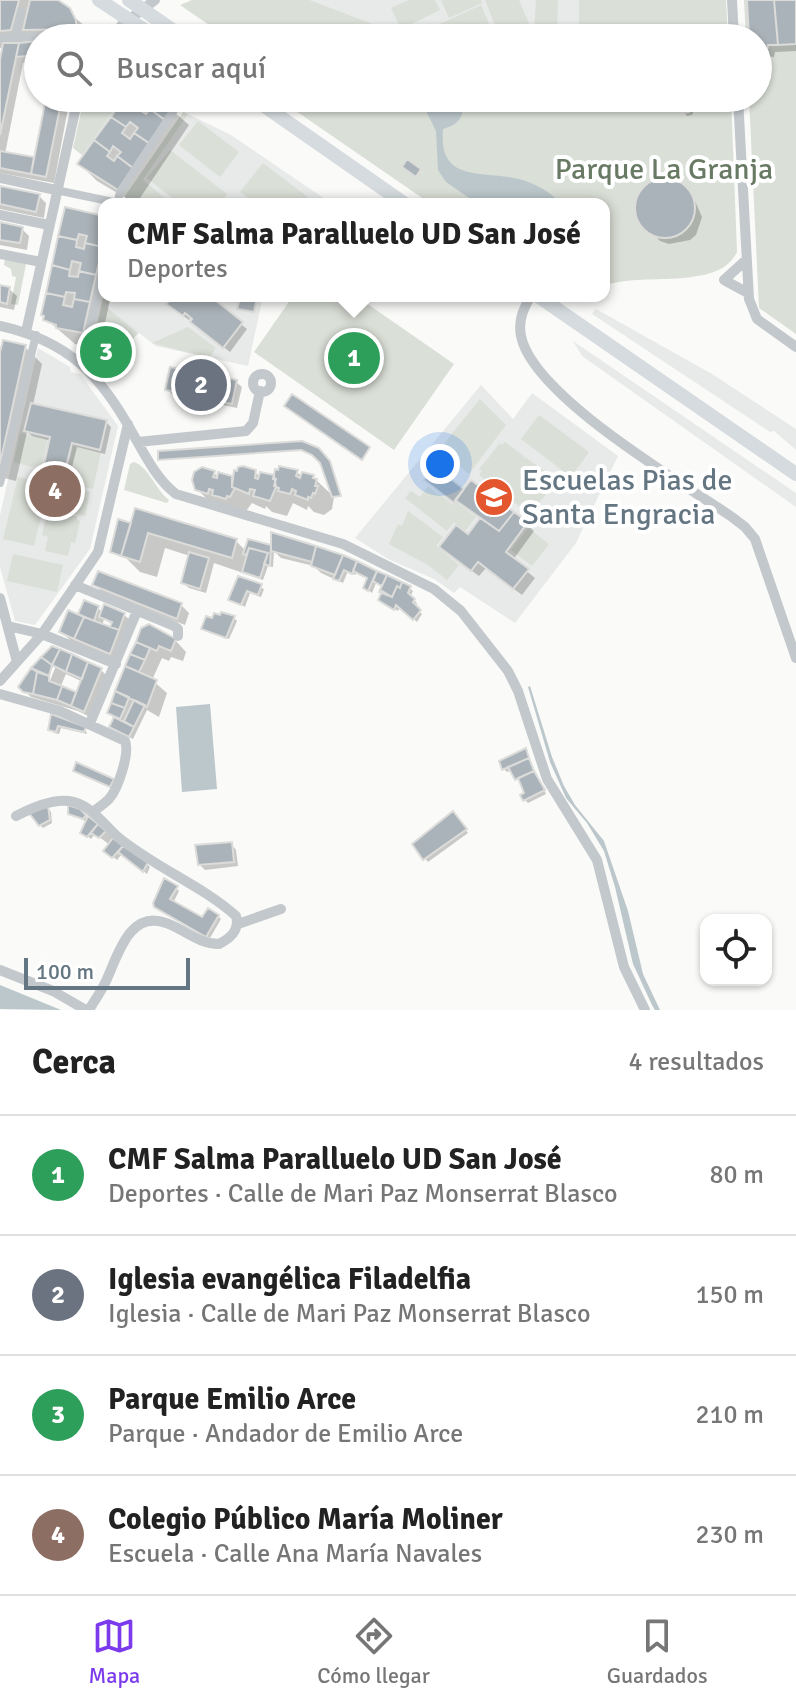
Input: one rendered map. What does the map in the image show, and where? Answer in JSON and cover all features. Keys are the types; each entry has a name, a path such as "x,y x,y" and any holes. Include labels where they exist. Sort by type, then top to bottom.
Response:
{"main road":[{"path":"99,0 134,24"},
{"path":"129,0 164,24"},
{"path":"273,112 396,198"},
{"path":"547,302 796,474"}],"street":[{"path":"124,24 155,0"},
{"path":"732,0 733,24"},
{"path":"15,37 22,6"},
{"path":"0,38 24,37"},
{"path":"0,483 31,334 41,262 75,112"},
{"path":"119,198 173,112"},
{"path":"739,112 751,308 757,319 796,347"},
{"path":"0,178 98,199"},
{"path":"0,215 49,225"},
{"path":"0,254 41,262"},
{"path":"746,260 724,280 748,293"},
{"path":"82,365 98,293"},
{"path":"528,302 521,317 521,337 528,355 546,378 602,430 751,532 796,658"},
{"path":"0,326 31,334 82,365 104,387 162,481 176,494 343,544 434,589 461,611 508,671 518,691 547,779 597,860 624,967 645,1010"},
{"path":"138,442 246,431 253,423 260,391"},
{"path":"0,681 42,634 99,548 128,424"},
{"path":"121,455 131,451 145,454"},
{"path":"75,585 174,626 178,629 178,636"},
{"path":"0,598 17,662"},
{"path":"90,723 137,611"},
{"path":"8,626 42,634 116,664"},
{"path":"0,694 60,711 122,738 128,747 112,795 93,812"},
{"path":"16,816 62,801 79,804 93,812 130,846 231,912 238,924"},
{"path":"0,970 53,991 88,1010 105,983 123,942 141,924 153,921 167,923 209,944 225,941 238,924 281,909"}],"shaded area":[{"path":"310,0 579,0 579,24 373,24"},
{"path":"462,112 453,125 443,129 443,147 455,167 525,181 542,188 554,198 469,198 446,182 438,170 436,131 427,113"},
{"path":"188,114 231,135 324,198 131,198"},
{"path":"102,302 262,302 248,366 156,346 139,333 131,341 95,334"},
{"path":"596,309 712,374 796,429 796,450 774,431 770,432 592,314"},
{"path":"573,341 796,493 796,507 582,356"},
{"path":"38,348 70,367 71,372 80,374 118,426 90,549 35,625 15,621 0,567 0,515"},
{"name":"Escuelas Pias de Santa Engracia","path":"481,385 513,419 532,393 618,456 576,543 515,623 460,587 454,593 434,579 388,559 355,538"},
{"path":"530,686 564,786 604,841 628,911 643,974 660,1010 655,1010 652,1005 633,964 604,851 587,823 566,798 550,762"},
{"path":"210,704 217,789 182,792 176,707"},
{"path":"0,985 61,1010 0,1009"}],"green space":[{"path":"192,0 310,0 373,24 208,24 180,5"},
{"path":"409,0 435,0 440,10 411,24 399,24 391,8"},
{"path":"441,0 481,0 482,3 449,18"},
{"path":"485,0 519,0 529,24 494,24"},
{"path":"536,0 558,0 557,24 535,24"},
{"path":"579,0 726,0 727,24 579,24"},
{"path":"744,0 796,0 796,334 759,308 750,112 772,112 772,24 745,24"},
{"path":"481,5 489,24 440,24"},
{"path":"81,112 113,112 82,155 73,148"},
{"path":"183,112 188,114 143,180 165,198 125,196"},
{"name":"Parque La Granja","path":"297,112 732,112 737,252 727,264 713,272 610,284 610,198 422,198"},
{"path":"198,121 239,152 220,177 179,145"},
{"path":"170,150 227,194 224,198 172,198 147,178"},
{"path":"263,163 309,198 248,198 240,192"},
{"path":"5,259 26,264 18,305 11,304 16,277 4,265"},
{"path":"102,302 110,302 106,307 138,333 105,371 90,358"},
{"path":"289,302 365,302 454,364 394,450 254,352"},
{"path":"188,327 216,348 209,358 152,343"},
{"path":"480,399 506,425 469,474 439,450"},
{"path":"539,415 589,452 571,477 521,439"},
{"path":"20,433 48,439 42,465 32,467 14,462"},
{"path":"505,442 524,456 522,460 525,457 545,472 542,476 553,485 533,511 522,503 519,506 499,490 501,486 498,489 479,475 482,471 479,469 500,443"},
{"path":"73,446 101,452 93,489 65,483"},
{"path":"134,462 148,473 169,500 167,503 124,490 130,464"},
{"path":"18,477 49,484 34,546 3,539"},
{"path":"54,484 90,492 85,516 49,508"},
{"path":"428,486 476,517 465,531 454,522 447,531 405,498 411,491 420,497"},
{"path":"54,511 77,516 80,521 75,543 71,542 68,556 45,551 48,537 42,535 47,514 52,515"},
{"path":"408,511 443,537 436,546 459,565 447,580 428,565 389,544"},
{"path":"528,528 549,544 532,566 511,550"},
{"path":"13,554 63,565 57,592 7,581"}],"building":[{"path":"0,0 19,0 11,30 0,31"},
{"path":"30,0 58,0 70,8 76,20 76,24 24,24"},
{"path":"747,0 774,0 778,45 772,45 772,24 748,24"},
{"path":"774,0 796,0 796,44 778,45"},
{"path":"24,42 24,56 16,57 19,43"},
{"path":"3,43 19,43 0,135 0,60"},
{"path":"43,112 59,112 46,177 31,174"},
{"path":"114,112 154,112 165,120 149,143 134,133 138,128 130,122 126,127 111,117"},
{"path":"154,112 171,112 165,120"},
{"path":"111,117 126,127 122,133 130,139 134,133 149,143 133,168 117,156 121,152 113,146 110,152 94,140"},
{"path":"94,140 110,152 107,156 114,161 117,156 133,168 118,190 77,164"},
{"path":"0,151 34,157 31,174 0,168"},
{"path":"407,159 421,169 416,177 402,167"},
{"path":"665,178 676,180 686,187 693,197 693,219 686,229 676,236 665,238 654,236 644,229 637,219 635,208 637,197 644,187 654,180"},
{"path":"0,186 40,194 36,212 0,204"},
{"path":"65,207 98,215 98,246 85,243 87,236 79,234 77,240 58,236"},
{"path":"0,222 23,227 20,243 0,240"},
{"path":"58,236 77,240 76,247 84,249 85,243 98,246 96,275 79,271 81,263 72,261 70,270 52,265"},
{"path":"52,265 70,270 69,276 78,277 79,271 96,275 90,302 74,299 75,293 66,292 65,297 46,293"},
{"path":"0,285 10,287 7,304 0,302"},
{"path":"46,293 65,297 63,305 72,307 74,299 90,302 83,333 56,328 56,325 43,320 44,316 41,315"},
{"path":"218,302 243,322 223,348 190,322 192,319 185,313 183,316 166,304"},
{"path":"239,302 256,302 254,312 237,309"},
{"path":"3,340 26,345 0,464 0,352"},
{"path":"170,367 237,380 232,404 165,390"},
{"path":"292,394 370,447 362,460 284,406"},
{"path":"31,403 107,420 100,450 72,443 63,479 42,474 50,437 24,431"},
{"path":"302,441 319,448 330,461 341,496 332,497 320,463 301,450 158,460 158,451"},
{"path":"243,466 256,470 255,478 258,479 260,472 274,475 276,487 270,501 253,496 255,490 250,489 249,494 232,487 234,470"},
{"path":"279,466 298,470 296,476 300,478 302,472 314,475 313,478 317,479 315,486 318,486 315,494 308,500 295,495 296,491 292,489 290,494 278,491 279,488 274,486 276,479 273,479"},
{"path":"434,466 464,489 454,503 424,480"},
{"path":"202,467 215,471 213,477 217,478 218,472 232,476 232,487 235,488 230,497 226,499 212,495 213,490 209,489 208,494 195,490 192,480 194,472"},
{"path":"471,480 514,512 499,531 455,500"},
{"path":"135,508 237,539 232,558 148,533 140,562 121,556"},
{"path":"514,512 528,522 506,552 529,569 513,589 478,562 471,571 439,547 456,525 468,534 480,518 499,531"},
{"path":"118,519 131,523 121,556 110,552"},
{"path":"271,532 316,546 312,562 271,551"},
{"path":"248,539 271,545 270,566 264,564 268,553 249,548 246,555 243,554"},
{"path":"316,546 343,555 335,575 311,566"},
{"path":"249,548 268,553 260,578 242,572"},
{"path":"189,552 209,558 200,589 181,583"},
{"path":"343,555 357,561 352,574 344,570 339,581 333,579"},
{"path":"357,561 377,571 368,591 363,588 367,578 353,571"},
{"path":"98,571 182,603 177,619 92,585"},
{"path":"377,571 387,575 382,586 373,581"},
{"path":"387,575 402,582 392,597 379,592"},
{"path":"238,576 262,584 258,595 247,591 241,605 228,600"},
{"path":"402,582 411,586 408,593 421,610 413,620 396,605 394,610 378,600 382,591 392,597"},
{"path":"84,600 99,606 94,621 78,614"},
{"path":"104,604 125,613 119,630 110,627 112,622 99,617"},
{"path":"68,610 84,617 74,639 59,632"},
{"path":"221,612 235,616 226,638 201,629 206,616 212,618 214,613 220,615"},
{"path":"84,617 119,630 110,654 74,639"},
{"path":"149,624 176,639 171,651 159,646 157,651 136,642 141,628"},
{"path":"136,642 150,648 145,660 130,654"},
{"path":"52,646 60,649 52,665 41,657"},
{"path":"60,649 72,654 66,672 52,665"},
{"path":"72,654 88,662 82,679 66,672"},
{"path":"130,654 145,660 139,672 125,666"},
{"path":"41,657 52,665 49,676 31,668"},
{"path":"88,662 102,668 84,712 71,706"},
{"path":"125,666 157,680 147,707 115,691"},
{"path":"31,668 37,672 33,694 23,692 18,687"},
{"path":"37,672 62,686 57,700 33,694"},
{"path":"62,686 76,692 71,706 57,700"},
{"path":"115,691 129,697 125,708 111,703"},
{"path":"134,700 145,705 134,727 124,721"},
{"path":"111,703 125,708 120,719 107,713"},
{"path":"51,714 86,727 84,732 58,726 56,732 48,730"},
{"path":"114,717 134,727 129,737 109,727"},
{"path":"526,748 529,758 502,770 499,761"},
{"path":"529,758 534,771 515,780 508,767"},
{"path":"76,762 114,779 110,787 73,771"},
{"path":"534,771 545,790 523,801 520,795 524,793 518,778"},
{"path":"68,805 86,815 83,819 68,814"},
{"path":"48,806 50,820 39,826 29,813"},
{"path":"453,811 467,829 423,860 412,844"},
{"path":"88,816 98,824 87,837 80,833"},
{"path":"98,824 106,831 99,838 91,833"},
{"path":"113,838 123,846 112,858 103,851"},
{"path":"232,842 234,862 198,865 195,845"},
{"path":"123,846 148,862 143,872 118,852"},
{"path":"164,878 178,886 170,899 202,917 208,908 219,915 206,937 154,907"}],"place":[{"name":"Parque Emilio Arce","path":"106,352"},
{"name":"CMF Salma Paralluelo UD San José","path":"354,358"},
{"name":"Iglesia evangélica Filadelfia","path":"201,385"},
{"name":"Colegio Público María Moliner","path":"55,491"},
{"name":"Escuelas Pias de Santa Engracia","path":"494,497"}]}
